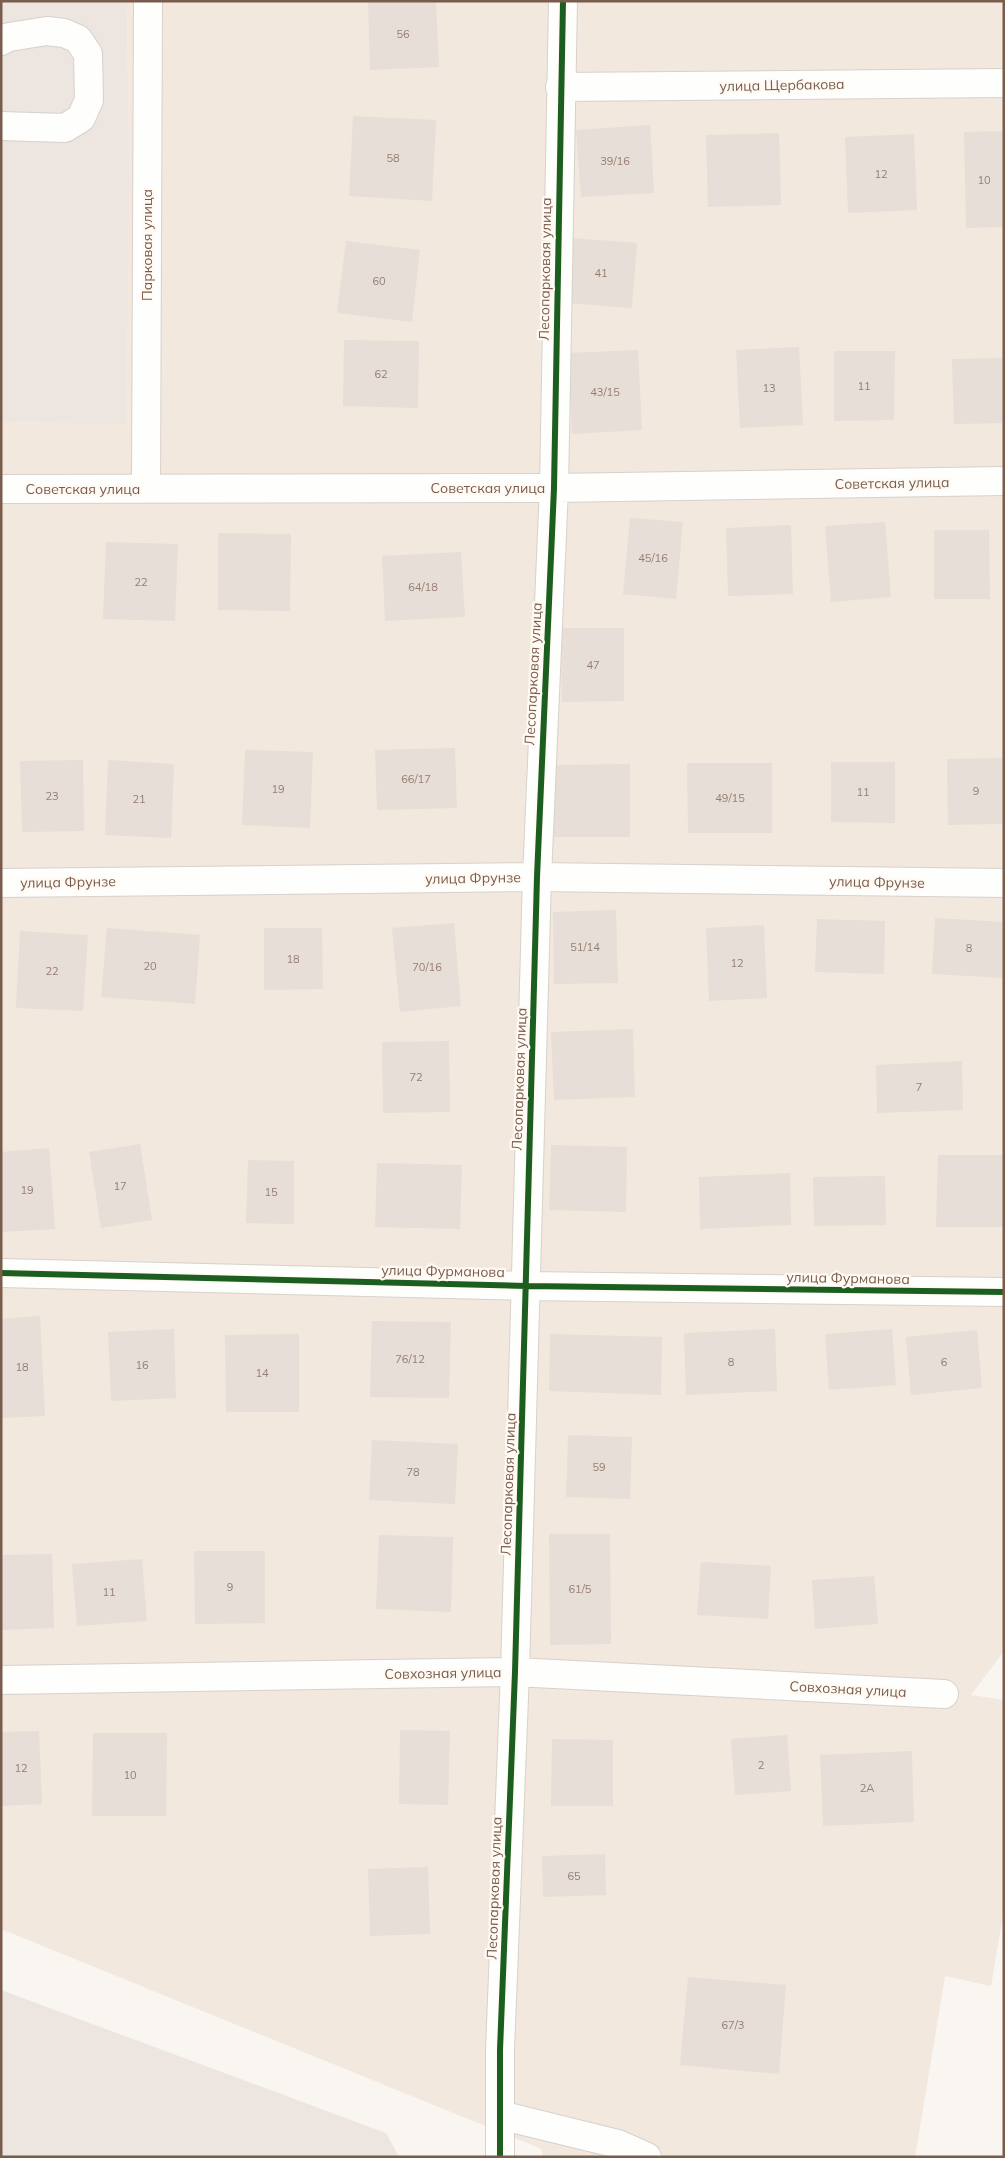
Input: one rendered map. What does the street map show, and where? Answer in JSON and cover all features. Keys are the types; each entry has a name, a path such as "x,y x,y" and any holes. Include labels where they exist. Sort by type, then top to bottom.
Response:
{"street":[{"name":"Парковая улица","path":"146,488 148,1"},
{"name":"Лесопарковая улица","path":"500,2157 500,2050 515,1672 536,877 554,488 563,1"},
{"path":"1,42 9,37 47,31 64,33 78,39 88,54 89,100 81,118 65,128 1,126"},
{"name":"улица Щербакова","path":"560,87 1004,82"},
{"name":"Советская улица","path":"1,489 554,488 1004,481"},
{"name":"улица Фрунзе","path":"1,883 536,877 1004,884"},
{"name":"улица Фурманова","path":"1,1272 526,1286 1004,1292"},
{"name":"Совхозная улица","path":"1,1680 515,1672 944,1694"},
{"path":"500,2115 618,2144 648,2157"}],"shaded area":[{"path":"1,1 127,1 129,173 126,424 1,422"},
{"path":"127,1 1004,1 1004,1651 971,1695 1004,1700 1004,1909 991,1986 945,1976 915,2157 542,2157 542,2149 1,1929 1,422 40,423 129,173"},
{"path":"1,1990 386,2133 399,2157 1,2157"}],"building":[{"path":"368,1 436,1 439,67 370,70"},
{"path":"353,116 436,120 432,201 349,196"},
{"path":"650,125 654,193 581,197 576,130"},
{"path":"1004,131 1004,227 966,228 964,132"},
{"path":"779,133 781,205 708,207 706,135"},
{"path":"914,134 917,210 848,213 845,137"},
{"path":"571,238 637,243 632,308 566,303"},
{"path":"346,241 420,250 412,322 337,313"},
{"path":"344,340 419,341 418,408 343,406"},
{"path":"799,347 803,425 740,428 736,350"},
{"path":"638,350 642,430 572,434 568,353"},
{"path":"834,351 895,351 894,420 834,421"},
{"path":"1004,358 1004,423 954,424 952,359"},
{"path":"630,518 683,522 676,599 623,594"},
{"path":"885,522 891,597 831,602 825,526"},
{"path":"791,525 793,594 728,596 726,528"},
{"path":"934,530 989,530 990,599 934,599"},
{"path":"218,533 291,534 290,611 218,610"},
{"path":"106,542 178,544 175,621 103,619"},
{"path":"461,552 465,617 385,621 382,556"},
{"path":"561,628 624,628 624,701 562,702"},
{"path":"455,748 457,808 377,810 375,750"},
{"path":"245,750 313,752 310,828 242,825"},
{"path":"1004,758 1004,824 948,825 947,759"},
{"path":"83,760 84,831 22,832 20,761"},
{"path":"108,760 174,764 171,838 105,835"},
{"path":"831,762 895,762 895,823 831,822"},
{"path":"687,763 772,763 772,833 688,833"},
{"path":"630,764 630,837 554,837 554,765"},
{"path":"616,910 618,983 554,984 553,912"},
{"path":"935,918 1004,922 1004,978 932,974"},
{"path":"817,919 885,921 884,974 815,972"},
{"path":"454,923 461,1006 400,1012 392,928"},
{"path":"764,925 767,998 709,1001 706,928"},
{"path":"107,928 200,935 195,1004 101,997"},
{"path":"264,928 322,928 323,989 264,990"},
{"path":"20,931 88,935 83,1011 16,1008"},
{"path":"633,1029 635,1097 554,1100 551,1032"},
{"path":"449,1041 450,1112 383,1113 382,1042"},
{"path":"962,1061 963,1110 877,1113 876,1065"},
{"path":"140,1144 152,1220 101,1228 89,1152"},
{"path":"551,1145 627,1147 626,1212 549,1210"},
{"path":"49,1148 55,1229 1,1232 1,1152"},
{"path":"938,1155 1004,1155 1004,1227 936,1227"},
{"path":"248,1160 294,1161 294,1224 246,1223"},
{"path":"377,1163 462,1165 460,1229 375,1227"},
{"path":"790,1173 791,1225 700,1229 699,1177"},
{"path":"885,1176 886,1225 814,1226 813,1177"},
{"path":"40,1316 45,1416 1,1418 1,1319"},
{"path":"372,1321 451,1322 449,1398 370,1397"},
{"path":"174,1329 176,1398 111,1401 108,1332"},
{"path":"775,1329 777,1391 686,1395 684,1333"},
{"path":"892,1329 896,1385 829,1390 825,1334"},
{"path":"977,1330 982,1388 911,1395 906,1337"},
{"path":"299,1334 299,1412 226,1412 225,1335"},
{"path":"550,1334 662,1337 661,1395 549,1391"},
{"path":"568,1435 632,1437 630,1499 566,1497"},
{"path":"372,1440 458,1444 455,1504 369,1500"},
{"path":"549,1534 610,1534 611,1644 550,1645"},
{"path":"379,1535 453,1537 451,1612 376,1609"},
{"path":"194,1551 265,1551 265,1623 195,1624"},
{"path":"52,1554 54,1628 1,1630 1,1555"},
{"path":"142,1559 147,1621 77,1626 72,1564"},
{"path":"701,1562 771,1566 768,1619 697,1615"},
{"path":"874,1576 878,1624 815,1629 812,1580"},
{"path":"400,1730 450,1731 448,1805 399,1804"},
{"path":"39,1731 42,1804 1,1806 1,1732"},
{"path":"93,1733 167,1733 166,1816 92,1816"},
{"path":"787,1735 791,1791 735,1795 731,1739"},
{"path":"552,1739 613,1740 613,1806 551,1806"},
{"path":"912,1751 914,1822 823,1826 820,1755"},
{"path":"605,1854 606,1895 543,1897 542,1856"},
{"path":"428,1867 430,1934 370,1936 368,1869"},
{"path":"688,1977 786,1985 779,2074 680,2065"}],"cycle path":[{"path":"500,2157 500,2050 515,1672 537,877 554,488 563,1"},
{"path":"1,1273 526,1286 1004,1292"}]}
